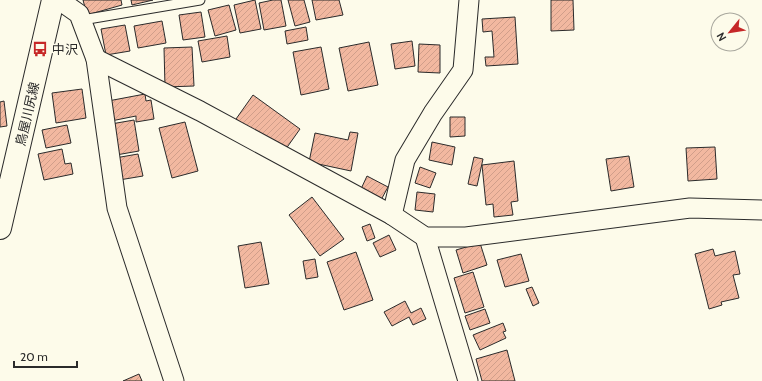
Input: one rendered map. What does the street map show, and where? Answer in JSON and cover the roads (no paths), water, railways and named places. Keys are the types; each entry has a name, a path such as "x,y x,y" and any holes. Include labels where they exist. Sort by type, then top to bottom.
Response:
{"main road":[{"name":"鳥屋川尻線","path":"0,228 53,0"}],"street":[{"path":"59,0 79,14 96,60 118,208 174,381"},
{"path":"392,215 405,160 433,113 463,70 469,0"},
{"path":"96,60 200,111 392,215 425,237 466,237 690,208 762,210"},
{"path":"425,237 468,381"}],"lane":[{"path":"82,20 200,0"}],"place":[{"name":"中沢","path":"40,49"}]}
